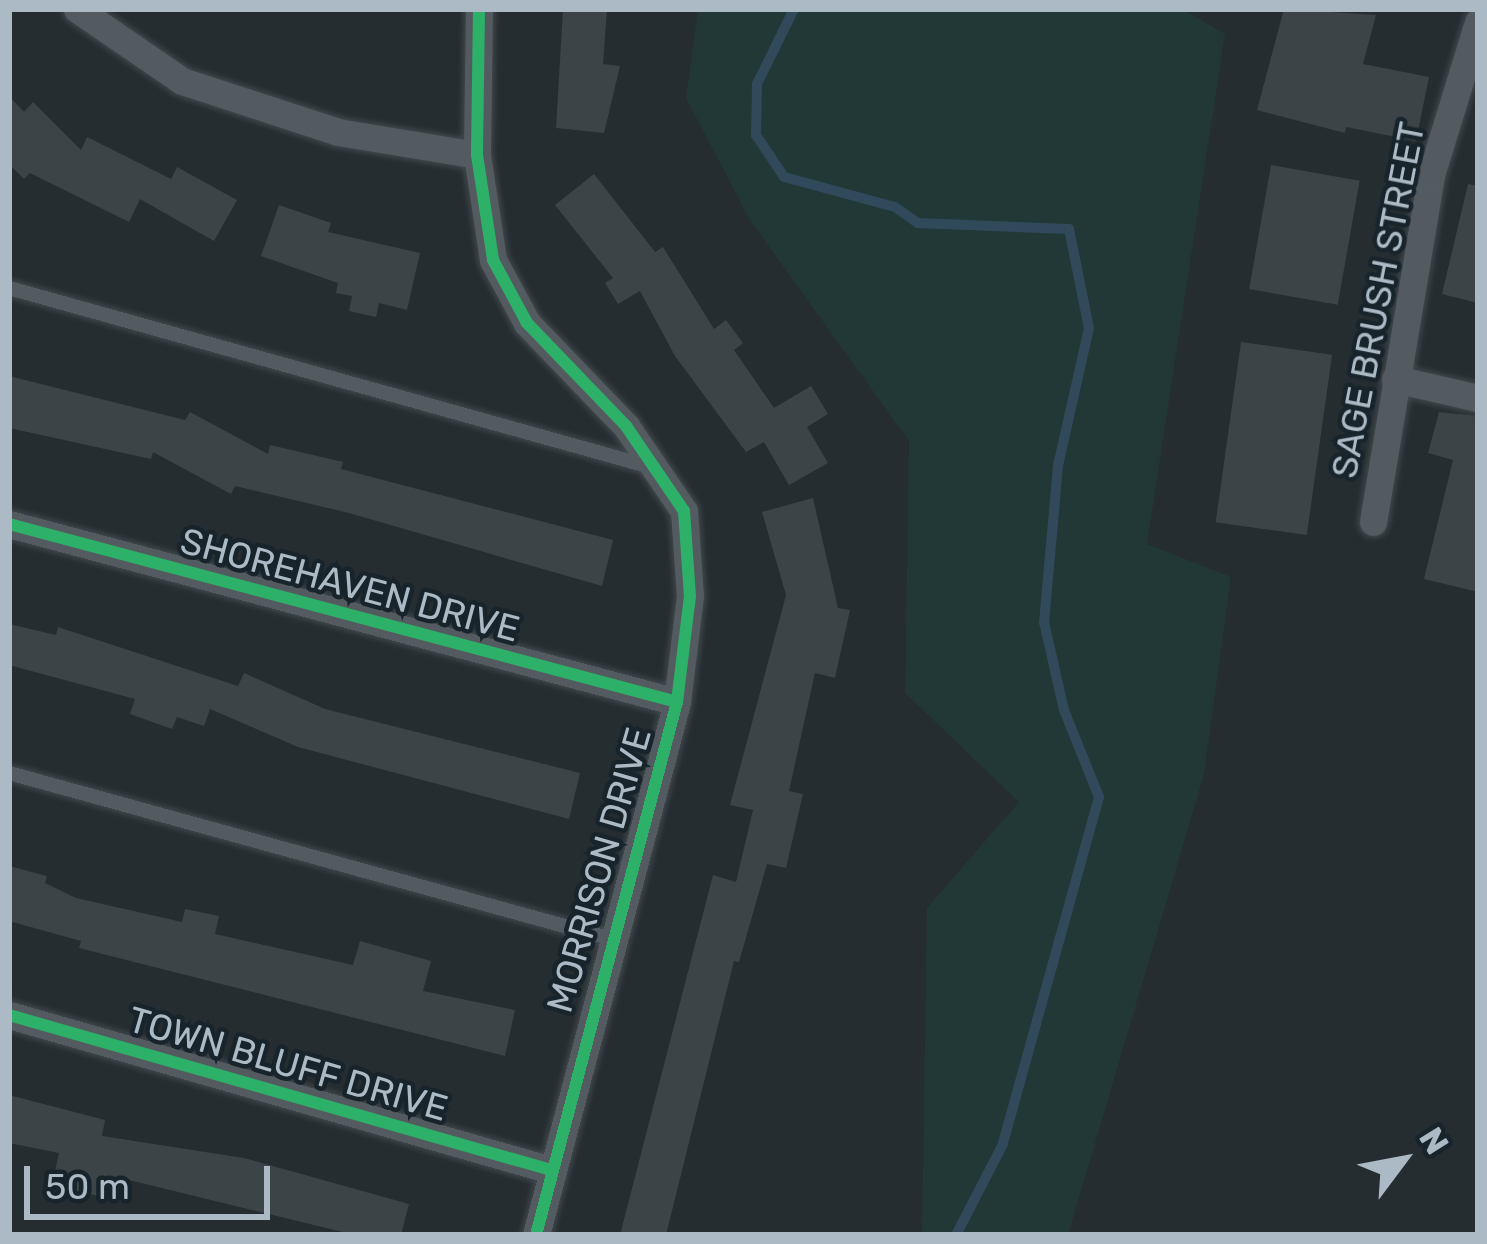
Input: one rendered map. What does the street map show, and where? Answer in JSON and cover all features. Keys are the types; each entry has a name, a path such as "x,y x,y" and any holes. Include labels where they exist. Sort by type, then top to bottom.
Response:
{"street":[{"path":"76,9 182,81 338,132 477,155"},
{"name":"MORRISON DRIVE","path":"479,9 477,155 493,260 527,322 626,426 684,511 690,596 677,702 608,938 536,1235"},
{"name":"SAGE BRUSH STREET","path":"1373,522 1431,175 1478,22"},
{"path":"1395,379 1478,398"},
{"name":"SHOREHAVEN DRIVE","path":"9,524 677,702"},
{"name":"TOWN BLUFF DRIVE","path":"9,1015 551,1171"}],"lane":[{"path":"9,288 655,469"},
{"path":"9,773 608,938"}],"green space":[{"path":"698,9 1182,9 1225,34 1147,544 1231,577 1204,774 1068,1235 922,1235 927,908 1019,802 905,693 909,441 750,220 686,98"}],"building":[{"path":"563,9 607,9 603,64 620,66 604,133 556,128"},
{"path":"1284,9 1376,15 1363,64 1429,77 1416,141 1346,127 1345,133 1257,110"},
{"path":"9,96 24,112 33,102 81,150 87,137 171,179 177,167 237,200 214,241 140,199 129,222 30,173 24,179 9,164"},
{"path":"1271,165 1360,181 1338,305 1249,289"},
{"path":"594,174 655,252 663,247 714,329 726,320 743,343 734,350 774,408 811,386 828,414 807,427 828,463 789,485 764,442 746,452 675,356 640,291 618,304 605,283 613,278 555,205"},
{"path":"1468,184 1478,186 1478,303 1442,294"},
{"path":"279,205 331,223 328,232 420,253 407,310 379,303 376,317 349,311 352,296 336,293 338,283 261,256"},
{"path":"1241,342 1332,355 1307,535 1216,522"},
{"path":"9,376 185,420 190,412 268,454 270,445 343,462 341,469 613,540 602,586 349,513 235,486 231,494 153,452 151,459 9,428"},
{"path":"1439,412 1478,416 1478,592 1424,579 1453,460 1428,453"},
{"path":"813,498 838,608 850,610 835,678 815,673 789,791 803,794 786,868 767,864 739,962 734,961 666,1235 620,1235 713,875 736,882 753,810 730,805 786,595 762,512"},
{"path":"9,624 56,635 58,627 238,686 244,673 325,709 580,773 569,819 298,747 210,709 204,726 177,717 172,729 130,714 135,699 9,665"},
{"path":"9,866 47,876 45,883 76,898 182,922 185,909 219,916 215,934 353,965 360,941 431,961 423,991 515,1010 505,1056 79,948 81,941 9,921"},
{"path":"9,1095 105,1120 102,1136 244,1158 409,1204 401,1235 355,1235 129,1180 124,1202 52,1185 59,1153 9,1143"}],"waterway":[{"path":"794,9 757,84 756,135 784,177 895,207 918,223 1069,229 1089,328 1058,466 1044,622 1064,710 1099,797 1003,1144 956,1235"}],"cycle path":[{"path":"479,9 477,155 493,260 527,323 626,426 684,511 690,596 677,702 536,1235"},
{"path":"9,524 677,702"},
{"path":"9,1015 551,1170"}]}
